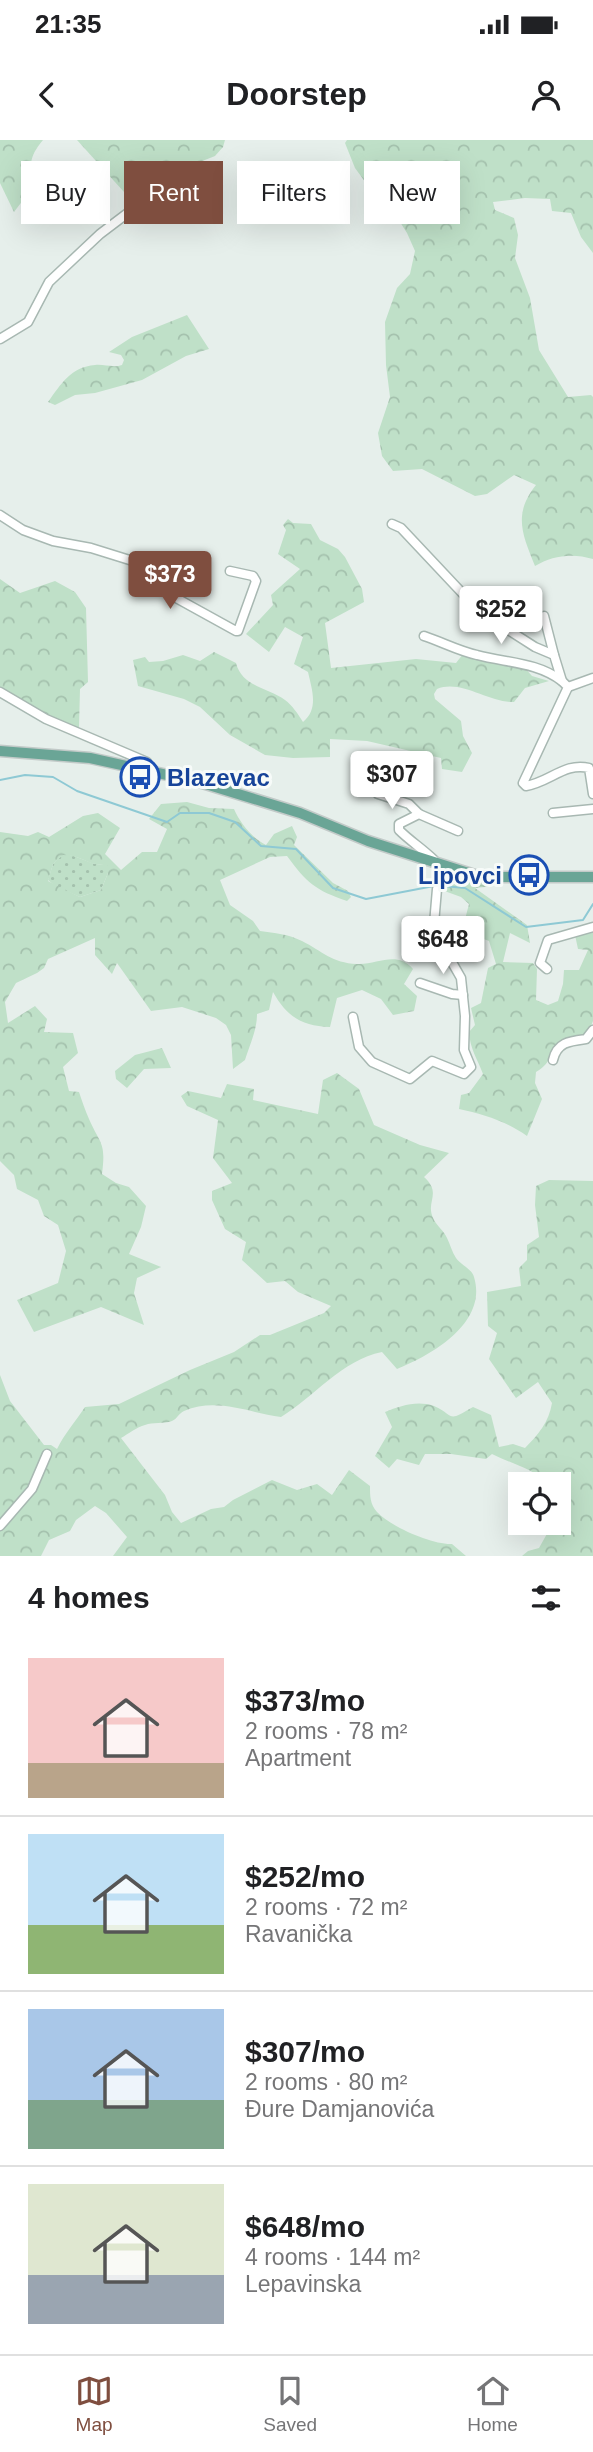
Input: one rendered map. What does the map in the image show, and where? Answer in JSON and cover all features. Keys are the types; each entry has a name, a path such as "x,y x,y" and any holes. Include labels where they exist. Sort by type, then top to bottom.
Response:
{"main road":[{"path":"0,751 90,758 199,782 263,801 368,841 462,871 494,878 593,877"}],"street":[{"path":"0,339 28,321 49,282 100,234 124,216"},
{"path":"0,515 23,530 45,539 118,555 136,562 148,569 178,599 239,631 256,581 253,576 230,571"},
{"path":"392,524 408,536 480,612 536,648 554,656"},
{"path":"544,616 554,656 565,684 560,709 523,783 526,786 540,782 576,765 591,767 593,793"},
{"path":"424,636 473,654 548,671 565,684 593,678"},
{"path":"0,692 46,719 147,762 151,772"},
{"path":"381,774 378,794 409,804 419,814 458,831"},
{"path":"553,813 593,809"},
{"path":"419,814 398,827 434,860"},
{"path":"353,1017 359,1047 372,1062 406,1078 414,1077 432,1061 464,1074 471,1067 464,1050 463,995 458,969 437,936 434,924 439,887 445,878 462,871"},
{"path":"547,969 540,963 548,940 593,927"},
{"path":"420,983 452,995 463,995"},
{"path":"554,1060 555,1051 567,1041 586,1039 593,1030"},
{"path":"0,1526 32,1489 47,1454"}],"green space":[{"path":"0,140 43,140 31,161 21,161 21,203 14,212 0,183"},
{"path":"77,140 225,140 215,156 202,161 124,161 124,192 110,177 110,161 96,161"},
{"path":"347,140 593,140 593,253 581,237 571,213 552,211 550,199 525,198 493,202 495,210 514,218 518,235 515,258 530,298 539,350 568,397 593,397 593,559 563,556 535,566 526,544 522,515 524,505 536,485 514,475 487,494 475,496 422,469 393,471 382,456 378,433 390,397 385,322 397,288 410,274 415,251 401,224 460,224 460,161 364,161 364,180 355,168 345,143"},
{"path":"187,315 209,349 186,356 142,380 95,393 75,395 55,405 48,402 62,383 79,369 95,365 122,365 124,360 121,355 109,352 132,337"},
{"path":"288,519 293,523 311,524 320,540 338,549 362,589 364,602 325,623 331,668 416,659 456,663 463,654 524,667 532,676 549,681 525,688 514,702 456,687 437,689 435,699 461,721 463,736 472,753 462,772 442,769 441,758 367,741 330,739 330,757 293,758 265,755 230,735 200,707 184,699 138,686 133,660 145,657 149,662 163,661 183,655 200,661 214,652 236,663 239,671 250,682 285,700 303,722 308,717 313,699 308,672 294,664 303,637 285,627 269,652 246,634 273,605 271,595 300,569 278,554 286,530 283,525"},
{"path":"0,579 20,593 55,581 75,592 86,608 88,682 80,689 79,728 47,714 0,687"},
{"path":"187,802 209,808 234,809 247,830 266,845 274,834 292,826 297,837 294,845 333,883 348,891 351,897 347,901 319,889 300,873 287,856 270,857 220,880 230,905 253,921 260,931 297,939 341,961 365,964 393,959 407,963 413,969 404,984 417,996 414,1011 393,1015 381,999 362,990 337,998 330,1027 311,1025 290,1014 273,992 269,1010 257,1014 255,1031 245,1060 233,1069 231,1035 226,1025 216,1018 182,1007 151,1011 117,963 112,974 95,955 95,938 48,959 44,968 16,983 5,1002 8,1023 35,1006 47,1019 44,1032 73,1033 78,1053 63,1067 69,1091 79,1092 102,1145 102,1174 129,1187 146,1206 141,1227 129,1254 161,1267 137,1278 134,1293 144,1325 101,1307 34,1332 17,1300 58,1283 66,1251 58,1225 44,1216 38,1200 17,1189 14,1175 0,1161 0,832 28,836 38,832 49,837 83,816 98,813 120,828 105,854 121,870 142,852 157,852 167,829 149,819 161,804","holes":["63,855 108,866 101,890 80,897 48,881 53,864"]},
{"path":"63,854 94,864 109,865 101,890 80,897 48,880 53,864"},
{"path":"467,876 496,882 494,886 475,888 527,925 530,943 510,933 503,962 533,963 537,969 536,1000 548,1005 558,1001 564,970 579,970 588,950 578,949 575,935 593,930 593,1021 590,1029 583,1035 559,1042 546,1064 536,1072 535,1083 542,1099 527,1136 494,1119 459,1109 461,1095 469,1093 483,1074 470,1038 469,1032 475,1025 471,1008 481,1003 488,968 496,964 489,941 462,931 469,904 461,897 439,889 448,878"},
{"path":"162,1048 171,1068 144,1069 127,1088 116,1079 115,1071 135,1055"},
{"path":"337,1073 359,1089 374,1125 420,1145 449,1153 424,1177 432,1188 431,1214 434,1220 446,1236 456,1258 474,1277 476,1294 473,1309 465,1323 440,1346 397,1369 382,1352 354,1363 281,1417 209,1405 182,1412 172,1421 142,1426 121,1438 165,1495 172,1512 181,1523 211,1509 224,1507 272,1480 297,1490 317,1484 332,1495 349,1470 370,1486 373,1506 383,1518 424,1538 452,1544 466,1556 113,1556 127,1537 106,1513 95,1506 76,1520 70,1531 49,1540 41,1556 0,1556 0,1375 10,1401 44,1445 57,1449 85,1407 119,1404 234,1352 260,1335 270,1335 324,1313 331,1306 298,1292 285,1281 267,1283 242,1260 246,1242 225,1229 212,1200 212,1191 232,1183 213,1158 218,1120 187,1106 181,1096 188,1091 221,1098 227,1084 254,1089 253,1100 318,1114 323,1080"},
{"path":"549,1180 593,1181 593,1556 522,1556 539,1548 546,1535 571,1535 571,1472 532,1472 492,1454 486,1459 451,1454 425,1454 419,1465 397,1459 389,1468 375,1456 392,1427 385,1412 409,1404 434,1406 452,1416 473,1407 491,1415 499,1447 513,1444 525,1448 542,1428 552,1403 538,1382 516,1398 489,1359 497,1333 488,1326 487,1292 521,1286 519,1268 527,1260 527,1245 539,1237 535,1205 536,1186"}],"waterway":[{"path":"0,780 25,775 53,777 77,791 167,822 180,813 209,813 235,822 261,846 296,849 333,888 366,899 434,886"},
{"path":"443,886 465,888 526,927 583,920 593,904"}],"place":[{"name":"Blazevac","path":"140,777"},
{"name":"Lipovci","path":"529,875"}]}
